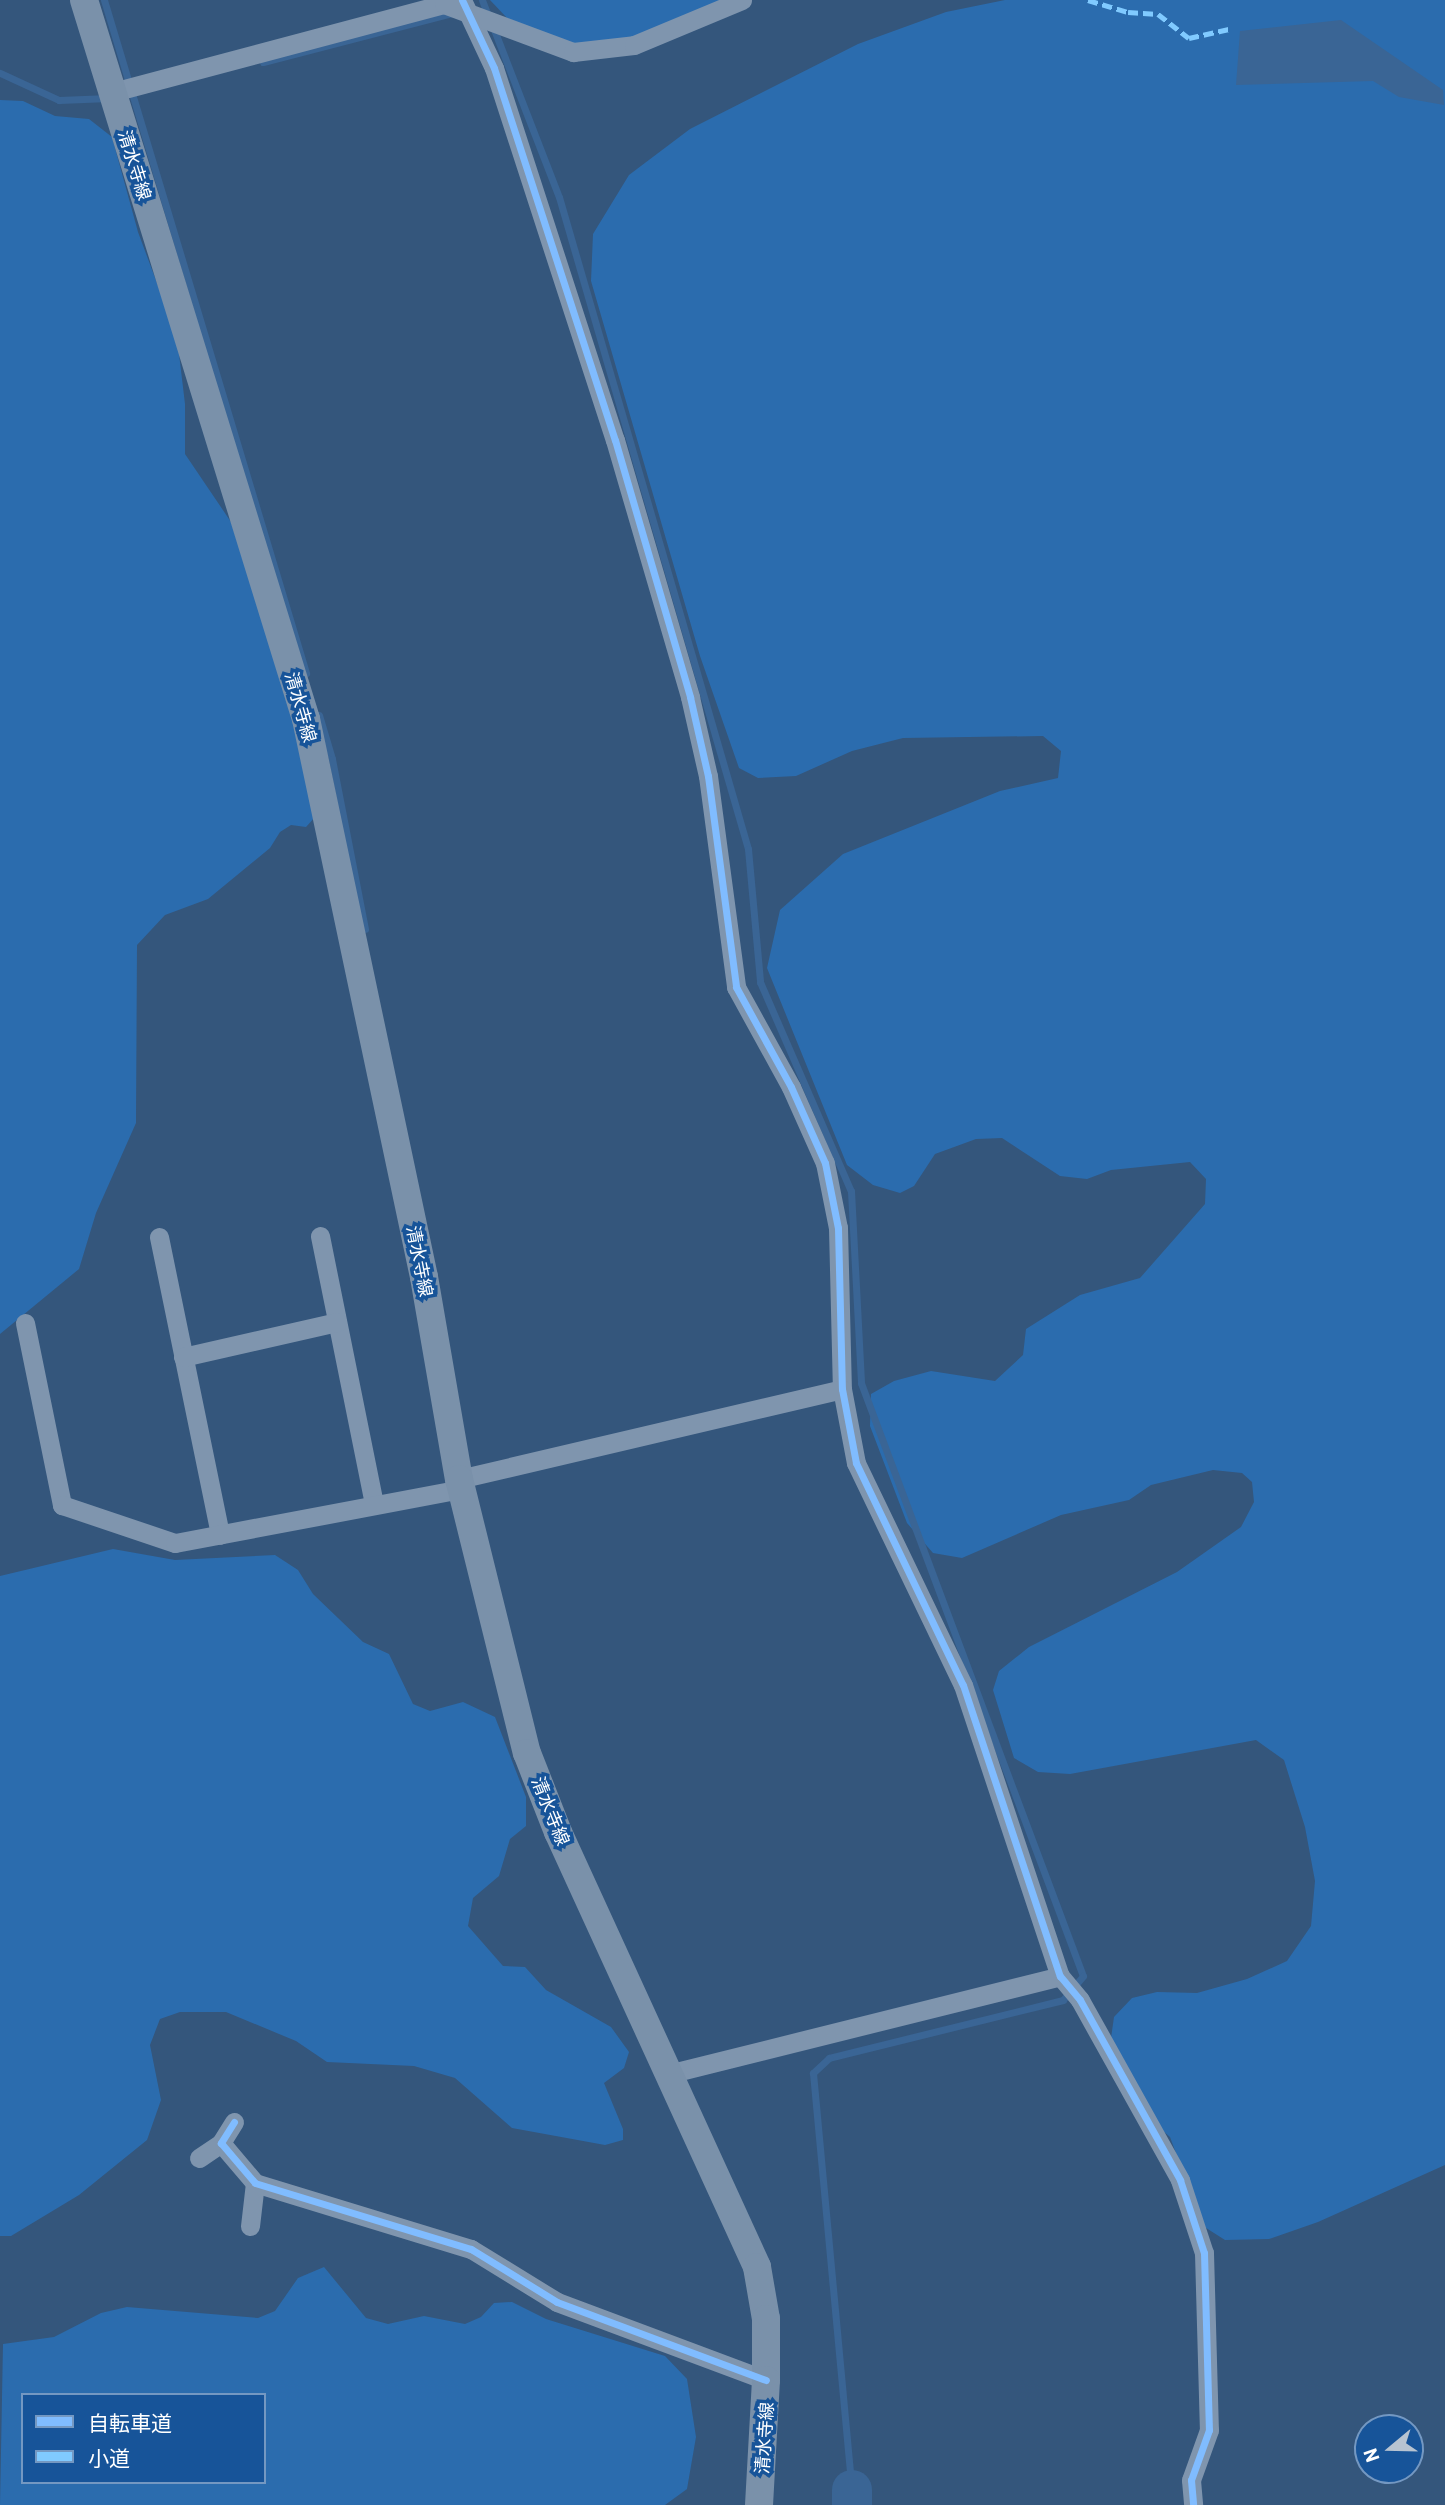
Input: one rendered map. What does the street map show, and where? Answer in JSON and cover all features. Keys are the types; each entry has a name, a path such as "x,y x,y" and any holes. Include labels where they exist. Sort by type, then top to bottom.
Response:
{"main road":[{"name":"清水寺線","path":"84,0 306,719 407,1196 460,1484 527,1753 558,1832 672,2073 757,2267 766,2319 766,2380 759,2505"}],"street":[{"path":"113,92 444,4 466,9 573,52 634,45 742,0"},
{"path":"466,9 494,68 611,426 690,697 708,776 736,987 791,1087 825,1163 838,1228 842,1389 856,1463 962,1685 1060,1976 1080,2000 1180,2180 1204,2253 1209,2430 1191,2480 1193,2505"},
{"path":"320,1236 374,1505"},
{"path":"159,1237 220,1535"},
{"path":"183,1357 337,1322"},
{"path":"25,1323 62,1506 175,1543 374,1505 842,1389"},
{"path":"672,2073 1060,1976"},
{"path":"199,2158 221,2143 234,2122"},
{"path":"221,2143 255,2183 471,2249 557,2302 766,2380"},
{"path":"250,2226 255,2183"}],"shaded area":[{"path":"490,0 727,0 639,37 574,47 507,18"},
{"path":"1005,0 1445,0 1445,2165 1318,2222 1269,2239 1225,2240 1203,2226 1170,2137 1155,2124 1111,2038 1114,2017 1132,1998 1157,1992 1197,1993 1247,1979 1287,1961 1311,1926 1315,1881 1305,1827 1284,1760 1256,1740 1070,1774 1038,1772 1014,1758 993,1690 999,1671 1029,1647 1177,1572 1241,1527 1254,1502 1252,1482 1242,1473 1213,1470 1151,1485 1129,1500 1061,1515 962,1558 933,1553 907,1523 870,1426 871,1394 894,1381 931,1371 995,1381 1023,1355 1026,1329 1080,1295 1140,1278 1205,1204 1206,1179 1190,1162 1111,1170 1087,1179 1060,1176 1002,1138 976,1139 935,1154 914,1186 900,1193 873,1185 847,1165 767,968 780,910 843,854 1000,791 1058,778 1061,751 1043,736 903,738 852,751 796,776 758,778 739,768 700,656 591,281 593,234 629,175 690,129 858,44 946,12"},
{"path":"1341,20 1443,90 1444,105 1399,97 1373,81 1236,85 1240,31"},
{"path":"0,100 23,101 55,116 89,119 112,137 138,232 177,337 185,404 185,454 231,522 302,747 315,817 306,827 291,825 280,832 270,848 208,899 165,915 137,945 136,1123 96,1213 79,1269 0,1334"},
{"path":"113,1549 175,1560 275,1555 298,1570 313,1594 363,1642 389,1654 413,1704 430,1711 463,1702 495,1717 526,1797 526,1826 510,1839 499,1876 473,1898 468,1926 503,1966 525,1967 546,1990 611,2027 629,2052 624,2068 604,2083 623,2129 623,2140 605,2145 512,2128 455,2078 414,2066 327,2062 296,2041 226,2012 180,2012 160,2019 150,2045 161,2100 147,2140 79,2195 11,2236 0,2236 0,1576"},
{"path":"324,2267 366,2318 388,2324 424,2316 465,2324 481,2317 494,2303 512,2302 546,2319 665,2356 687,2379 696,2437 687,2489 665,2505 0,2505 3,2344 54,2337 101,2313 127,2307 258,2318 275,2311 298,2278"}],"waterway":[{"path":"104,0 306,673"},
{"path":"482,0 488,16"},
{"path":"263,62 452,13"},
{"path":"493,27 559,197 748,849 760,982 851,1191 861,1383 1083,1976 1063,2000 829,2058 813,2073 852,2490"},
{"path":"0,73 59,100 109,98"},
{"path":"319,715 332,759 365,929"},
{"path":"852,2490 852,2505"}],"marked path":[{"path":"1088,0 1128,12 1158,14 1189,38 1229,29"}],"cycle path":[{"path":"462,0 494,68 615,440 690,697 708,776 736,987 791,1087 825,1163 838,1228 842,1389 856,1463 963,1685 1060,1976 1080,2000 1180,2180 1204,2253 1209,2430 1191,2480 1193,2505"},
{"path":"234,2122 221,2143 255,2183 471,2249 557,2302 766,2380"}]}
